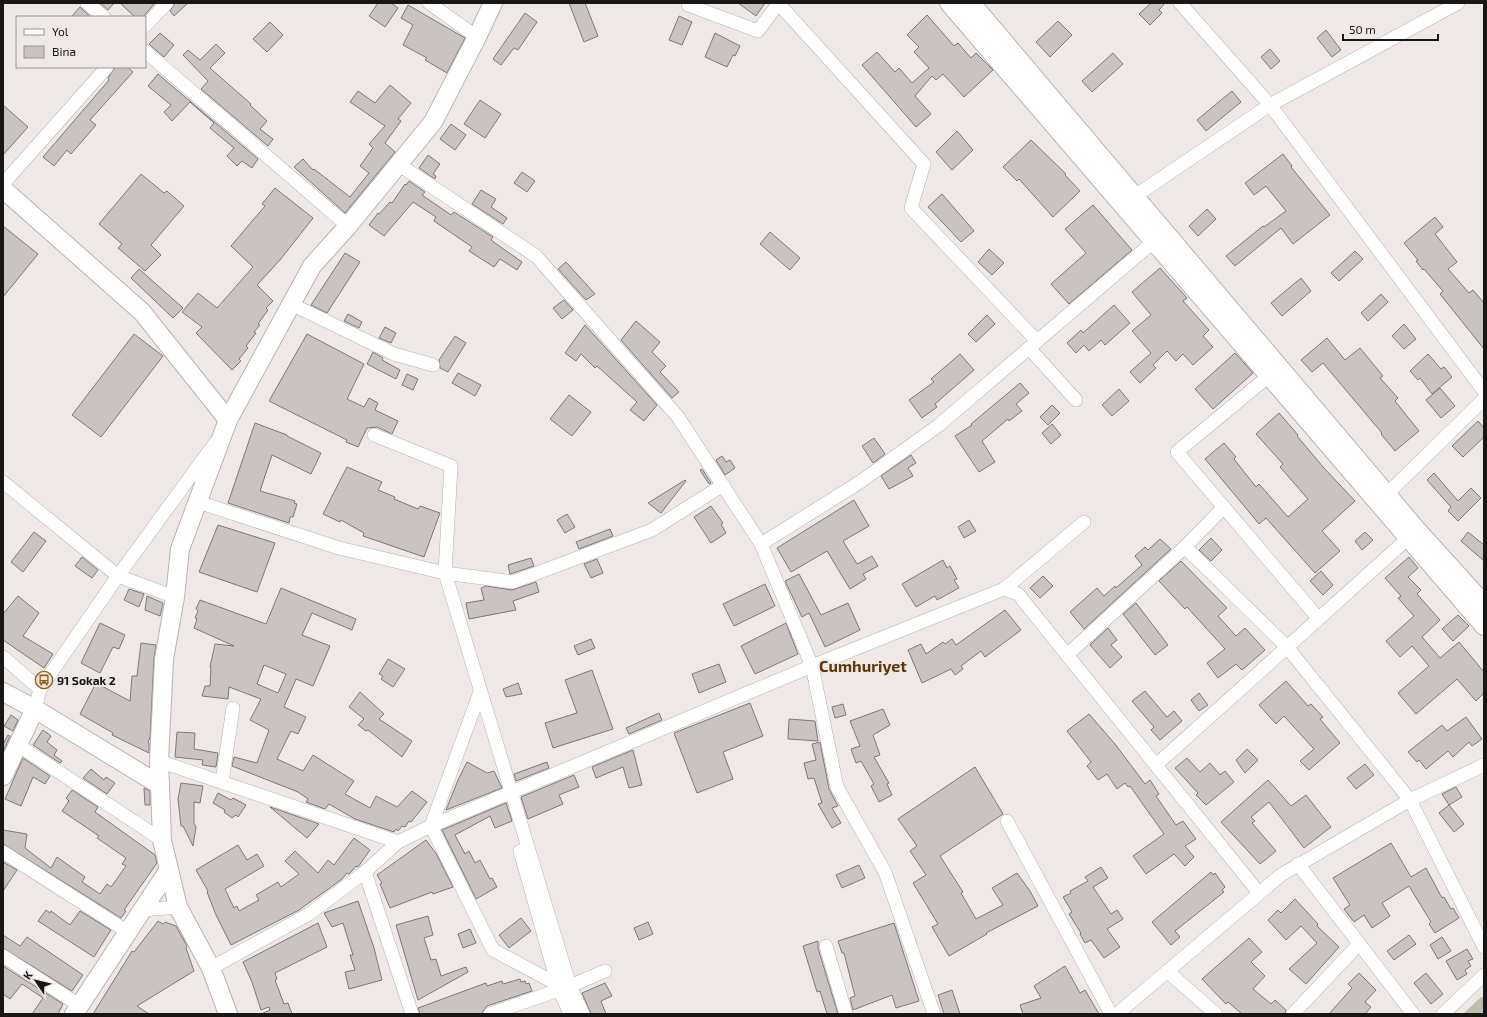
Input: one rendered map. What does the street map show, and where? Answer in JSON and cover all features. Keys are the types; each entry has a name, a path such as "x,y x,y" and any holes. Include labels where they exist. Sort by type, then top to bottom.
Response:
{"street":[{"path":"87,3 103,16"},
{"path":"146,25 168,3"},
{"path":"429,3 477,37"},
{"path":"3,776 35,709 40,689 118,576 226,425 312,266 348,226 433,122 477,37 492,3"},
{"path":"688,5 758,31 778,3 924,164 911,208 1033,344 1076,400"},
{"path":"949,3 1159,237 1412,534 1484,626"},
{"path":"971,3 1134,196 1159,237"},
{"path":"1180,3 1270,106 1484,391"},
{"path":"1134,196 1270,106 1458,3"},
{"path":"146,52 348,226"},
{"path":"3,184 106,68"},
{"path":"398,164 536,256 678,417 723,485 760,544 812,666 837,787 885,872 934,1014"},
{"path":"3,189 142,312 226,425"},
{"path":"760,544 860,482 939,425 1159,237"},
{"path":"291,304 394,354 433,364"},
{"path":"1274,372 1387,494 1412,534 1484,604"},
{"path":"1274,372 1177,452 1318,618"},
{"path":"1387,494 1484,399"},
{"path":"226,425 180,549 175,597 164,660 159,761 162,840 168,871 178,907 211,968 228,1014"},
{"path":"374,435 451,466 444,573 510,791 508,806 512,823 570,1014"},
{"path":"3,482 118,576 175,597"},
{"path":"198,502 339,548 444,573 513,582 652,530 723,485"},
{"path":"1067,656 1185,547 1224,507"},
{"path":"211,968 309,914 365,872 398,842 510,791 812,666 1004,589 1084,522"},
{"path":"1156,765 1412,534"},
{"path":"1185,547 1287,647 1410,800 1484,947"},
{"path":"1004,589 1018,594 1259,893"},
{"path":"3,657 40,689"},
{"path":"3,692 35,709 160,785"},
{"path":"480,692 431,826 493,950 562,987 583,1014"},
{"path":"222,782 233,708"},
{"path":"18,745 162,840"},
{"path":"159,761 398,842"},
{"path":"1117,1014 1281,874 1410,800 1484,765"},
{"path":"1007,821 1111,1014"},
{"path":"3,852 128,932"},
{"path":"1298,864 1413,1014"},
{"path":"3,956 77,1010 168,871"},
{"path":"365,872 412,1014"},
{"path":"143,910 178,907"},
{"path":"1293,1014 1359,944"},
{"path":"826,946 846,1014"},
{"path":"490,1014 605,971"},
{"path":"1167,971 1216,1014"},
{"path":"1443,1014 1484,974"}],"green space":[{"path":"1481,997 1484,997 1484,1014 1463,1014"}],"building":[{"path":"100,3 114,3 108,10"},
{"path":"120,3 155,3 144,16 134,16"},
{"path":"175,3 188,3 174,16 170,11"},
{"path":"378,3 391,3 398,8 385,27 369,16"},
{"path":"569,3 585,3 598,36 584,42"},
{"path":"738,3 765,3 756,16"},
{"path":"1151,3 1165,3 1159,10 1162,13 1150,25 1139,14"},
{"path":"408,5 465,38 447,73 425,60 427,58 403,45 413,25 401,18"},
{"path":"80,7 90,16 72,16"},
{"path":"525,13 537,22 518,50 514,48 501,65 493,59"},
{"path":"927,15 954,46 958,43 971,58 976,53 993,70 964,97 943,74 936,80 932,76 915,96 931,114 916,127 862,65 877,52 895,72 899,68 912,83 929,68 914,52 919,47 907,35"},
{"path":"679,16 692,22 682,45 669,40"},
{"path":"1058,21 1072,35 1050,57 1036,42"},
{"path":"270,22 283,35 267,52 253,39"},
{"path":"1326,30 1341,50 1332,57 1317,38"},
{"path":"160,33 174,45 164,57 149,44"},
{"path":"715,33 740,46 735,56 733,55 727,67 705,57"},
{"path":"216,44 225,53 210,68 251,104 250,105 267,121 260,129 273,139 268,146 201,89 208,81 183,55 188,50 200,60"},
{"path":"1270,49 1280,61 1271,69 1261,57"},
{"path":"1113,53 1123,64 1092,92 1082,81"},
{"path":"114,68 128,68 133,72 90,120 96,125 71,154 67,150 54,166 43,157 109,80 108,78"},
{"path":"158,74 258,159 252,168 242,161 237,166 227,156 234,148 210,128 214,123 190,102 172,121 164,112 171,105 148,86"},
{"path":"390,85 411,103 398,119 401,121 385,143 395,152 345,213 294,167 303,159 313,170 314,169 350,197 369,173 360,166 373,148 369,144 385,126 350,102 358,91 375,103"},
{"path":"1232,91 1241,102 1206,131 1197,120"},
{"path":"480,100 501,114 485,138 464,124"},
{"path":"3,105 28,127 3,155"},
{"path":"451,124 466,135 455,150 440,139"},
{"path":"957,131 973,150 952,170 936,152"},
{"path":"1031,140 1066,174 1065,175 1080,191 1053,217 1019,179 1017,181 1003,167"},
{"path":"1283,154 1292,166 1291,167 1330,215 1293,244 1281,228 1235,266 1226,256 1263,226 1264,227 1286,211 1266,186 1254,195 1245,183"},
{"path":"428,155 440,164 433,174 436,176 435,179 419,168"},
{"path":"522,172 535,181 527,192 514,183"},
{"path":"141,174 164,193 167,191 184,206 151,245 161,255 145,271 118,248 122,244 99,224"},
{"path":"409,181 425,192 422,195 451,215 454,212 493,237 491,240 522,262 517,270 500,259 494,267 469,251 472,247 434,221 436,217 413,202 384,236 369,225 378,213 379,214 390,202 392,203 405,184 406,185"},
{"path":"275,188 313,218 280,260 257,285 273,301 266,308 268,310 258,324 260,325 254,332 256,333 246,346 248,348 239,359 241,361 232,370 196,333 202,327 182,312 198,293 217,308 253,267 231,246 265,206 262,204"},
{"path":"481,190 496,199 491,207 507,218 503,224 472,204"},
{"path":"942,194 974,231 961,242 928,207"},
{"path":"1093,205 1132,250 1069,304 1051,284 1086,253 1065,229"},
{"path":"1207,209 1216,219 1198,236 1189,226"},
{"path":"1435,217 1443,227 1435,234 1457,262 1448,269 1469,293 1473,290 1484,303 1484,349 1440,294 1443,291 1424,269 1423,270 1416,261 1418,260 1404,243"},
{"path":"3,226 38,254 3,297"},
{"path":"770,232 800,258 790,270 760,244"},
{"path":"989,249 1004,263 992,275 978,262"},
{"path":"1355,251 1363,259 1339,281 1331,273"},
{"path":"345,253 360,262 327,313 311,305"},
{"path":"566,262 595,294 586,300 558,269"},
{"path":"1160,268 1187,298 1183,301 1209,330 1203,336 1213,347 1193,365 1183,354 1176,361 1167,351 1153,365 1156,368 1140,383 1130,372 1151,353 1132,331 1151,315 1132,292"},
{"path":"139,269 183,308 173,318 131,278"},
{"path":"1301,278 1311,291 1282,316 1271,303"},
{"path":"1381,294 1388,302 1368,321 1361,313"},
{"path":"564,300 573,310 562,319 553,308"},
{"path":"1114,305 1130,323 1105,345 1101,340 1089,351 1084,345 1076,353 1067,343 1081,330 1083,333"},
{"path":"348,314 362,322 359,328 344,321"},
{"path":"987,315 995,324 976,342 968,334"},
{"path":"636,321 660,342 652,352 666,366 660,372 679,392 672,398 621,340"},
{"path":"1404,324 1416,339 1404,349 1392,336"},
{"path":"585,325 657,405 644,421 630,410 637,402 597,366 595,368 581,354 576,361 565,353"},
{"path":"385,327 396,333 391,343 379,338"},
{"path":"134,334 163,356 101,437 72,415"},
{"path":"307,334 364,364 347,399 364,407 369,398 378,403 375,410 398,421 392,434 377,427 367,428 358,447 269,401"},
{"path":"455,336 466,343 448,372 440,368 439,360"},
{"path":"1327,338 1345,360 1360,348 1383,376 1380,378 1398,398 1395,401 1419,431 1395,451 1381,434 1382,433 1323,363 1312,372 1301,360"},
{"path":"373,352 383,358 382,360 400,370 396,379 367,364"},
{"path":"1235,353 1253,373 1213,409 1195,389"},
{"path":"960,354 974,370 935,404 937,407 922,418 909,400 934,382 931,379"},
{"path":"1428,354 1441,369 1444,367 1452,377 1432,394 1420,378 1418,380 1410,371"},
{"path":"458,373 481,385 475,396 452,383"},
{"path":"407,374 418,379 413,390 402,385"},
{"path":"1020,383 1029,393 1016,404 1022,411 1009,421 1008,419 982,441 995,462 979,472 955,436 972,425 971,424"},
{"path":"1440,388 1455,406 1441,418 1426,400"},
{"path":"1119,389 1129,401 1112,416 1102,405"},
{"path":"569,395 591,412 572,436 550,419"},
{"path":"1052,405 1060,413 1048,425 1040,417"},
{"path":"1279,413 1324,468 1355,501 1322,531 1340,551 1315,573 1266,518 1259,524 1205,459 1224,443 1236,457 1234,459 1256,487 1259,484 1288,517 1308,499 1280,467 1283,464 1256,434"},
{"path":"1478,421 1484,428 1484,437 1463,457 1452,446"},
{"path":"255,423 287,435 321,453 311,474 272,455 260,491 295,501 294,503 297,504 293,517 290,517 289,523 228,503"},
{"path":"1052,424 1061,435 1051,444 1042,433"},
{"path":"874,438 885,454 873,463 862,446"},
{"path":"911,455 916,463 908,468 913,476 889,489 881,476"},
{"path":"722,456 726,462 730,460 735,468 725,475 716,460"},
{"path":"347,467 382,482 378,490 395,497 394,499 418,509 420,506 440,513 424,557 363,536 364,533 341,520 340,522 323,514"},
{"path":"702,469 711,483 709,484 700,470"},
{"path":"1434,473 1458,501 1471,488 1481,498 1458,521 1448,511 1451,507 1427,480"},
{"path":"685,480 686,481 661,513 648,503"},
{"path":"854,500 869,526 843,541 857,564 872,556 878,566 863,574 866,579 850,589 827,551 791,572 777,548"},
{"path":"711,506 723,523 721,524 726,533 711,543 694,517"},
{"path":"567,514 575,527 565,533 557,520"},
{"path":"969,520 976,531 964,538 958,527"},
{"path":"218,525 275,543 257,592 199,572"},
{"path":"610,529 613,536 579,549 576,542"},
{"path":"34,532 46,541 23,572 11,562"},
{"path":"1365,532 1373,540 1362,550 1355,541"},
{"path":"1468,532 1484,545 1484,561 1461,541"},
{"path":"1211,538 1222,550 1211,561 1199,550"},
{"path":"1160,539 1171,549 1084,629 1070,612 1097,588 1104,596 1115,586 1116,588 1142,565 1135,556 1145,547 1148,550"},
{"path":"82,557 98,570 92,578 75,566"},
{"path":"1409,557 1418,568 1408,577 1421,590 1417,594 1440,620 1422,637 1440,658 1459,642 1484,672 1484,693 1476,701 1457,679 1416,714 1398,693 1429,666 1412,646 1400,657 1386,641 1414,616 1398,598 1401,596 1385,578"},
{"path":"531,558 534,566 510,574 508,565"},
{"path":"597,559 603,573 591,578 584,564"},
{"path":"943,560 947,568 950,566 957,579 954,580 959,588 937,600 935,596 916,607 902,584"},
{"path":"1181,561 1227,608 1218,616 1236,636 1245,628 1265,650 1242,670 1236,664 1218,678 1207,663 1225,649 1187,607 1185,609 1159,581"},
{"path":"1321,571 1333,585 1323,595 1310,581"},
{"path":"799,574 821,615 848,603 860,630 825,647 809,613 802,617 785,581"},
{"path":"1043,576 1053,586 1040,598 1030,588"},
{"path":"536,582 539,592 513,601 516,610 469,619 466,603 484,600 481,588 486,586 512,590"},
{"path":"765,584 775,606 734,626 723,604"},
{"path":"281,588 356,619 352,630 312,613 302,635 330,646 313,686 296,679 284,707 306,717 298,734 291,731 277,759 303,771 313,755 354,781 345,794 370,808 376,796 397,807 412,791 427,802 411,822 409,821 405,827 402,826 398,831 396,829 394,832 355,819 329,804 325,809 306,802 308,799 298,792 232,766 234,757 257,763 269,730 250,720 261,699 229,687 228,699 202,696 205,686 210,686 210,667 215,644 234,646 194,628 197,619 195,618 198,611 196,609 200,600 266,624","holes":["264,665 286,674 278,693 257,684"]},
{"path":"129,589 144,594 139,607 124,600"},
{"path":"18,596 39,613 23,636 53,654 44,668 3,640 3,614"},
{"path":"147,596 163,603 160,616 145,610"},
{"path":"1136,603 1168,645 1155,655 1123,614"},
{"path":"1005,610 1021,630 985,657 981,651 961,666 963,669 955,675 951,669 922,683 908,650 921,644 926,654 943,642 945,644 952,639 956,645"},
{"path":"1458,615 1469,626 1453,641 1442,629"},
{"path":"100,623 125,635 119,649 113,647 100,673 81,663"},
{"path":"786,623 798,654 755,674 741,646"},
{"path":"1108,628 1117,640 1111,645 1122,657 1110,668 1090,645"},
{"path":"591,639 595,648 578,655 574,646"},
{"path":"141,643 156,645 150,738 148,742 149,753 112,735 113,733 80,714 96,683 130,701 132,676 137,676"},
{"path":"388,659 405,669 393,687 381,679 383,676 379,674"},
{"path":"719,664 726,682 699,693 692,674"},
{"path":"592,670 613,729 553,748 545,723 577,713 565,680"},
{"path":"1286,681 1308,706 1311,704 1323,717 1320,719 1340,743 1309,770 1300,761 1314,749 1284,716 1276,724 1259,705"},
{"path":"518,683 522,694 506,697 503,689"},
{"path":"1145,691 1167,717 1174,711 1182,721 1160,740 1151,730 1154,727 1132,701"},
{"path":"360,692 384,714 379,719 412,741 402,757 368,730 366,731 358,725 364,719 349,707"},
{"path":"1199,693 1208,705 1199,711 1191,700"},
{"path":"750,703 763,736 723,752 733,779 697,793 674,733"},
{"path":"843,704 846,715 835,718 832,707"},
{"path":"883,709 890,725 873,735 880,755 874,757 889,783 887,784 892,795 879,802 871,786 874,784 861,761 856,763 851,749 860,746 850,721"},
{"path":"659,713 662,720 629,734 626,728"},
{"path":"1089,714 1115,744 1145,784 1150,780 1159,794 1156,796 1176,825 1183,821 1196,839 1185,846 1194,857 1185,866 1174,854 1146,874 1133,856 1164,834 1130,786 1128,787 1125,783 1117,789 1107,774 1098,780 1087,766 1091,762 1067,731"},
{"path":"11,715 18,720 13,731 4,726"},
{"path":"1466,717 1482,739 1472,746 1469,742 1453,757 1448,751 1426,769 1419,760 1417,762 1408,752 1442,725 1447,731"},
{"path":"789,719 815,721 818,741 788,739"},
{"path":"43,730 51,736 47,742 57,750 54,755 62,761 60,763 33,745"},
{"path":"177,732 195,733 194,749 218,753 216,767 202,765 203,760 175,757"},
{"path":"8,735 10,736 3,752 3,744"},
{"path":"820,742 829,789 838,806 832,808 841,823 832,828 818,804 822,803 814,778 808,779 804,763 816,760 812,744"},
{"path":"1247,749 1258,760 1245,773 1236,760"},
{"path":"633,750 642,785 629,788 623,767 596,778 592,767"},
{"path":"23,758 50,776 45,784 33,777 21,806 5,799"},
{"path":"1187,758 1200,772 1210,763 1220,775 1225,771 1234,782 1206,805 1196,795 1198,793 1175,768"},
{"path":"467,762 487,773 494,771 502,788 446,810 458,780"},
{"path":"547,762 549,768 516,781 514,774"},
{"path":"1365,764 1374,775 1356,789 1347,778"},
{"path":"975,767 1003,814 940,856 963,892 961,893 976,919 1003,905 992,888 1017,873 1030,891 1038,906 986,933 987,934 949,956 932,927 938,924 913,883 926,875 910,851 917,846 898,819"},
{"path":"91,769 104,780 106,777 115,783 107,794 83,778"},
{"path":"574,775 579,787 559,795 563,804 528,819 521,797"},
{"path":"1268,780 1291,806 1306,795 1331,827 1304,848 1269,802 1251,817 1255,821 1252,823 1276,851 1260,864 1221,822"},
{"path":"181,783 203,786 200,803 194,802 194,823 196,827 193,846 183,826 181,826 178,799"},
{"path":"1456,787 1462,797 1449,805 1442,794"},
{"path":"144,788 150,791 150,805 145,805"},
{"path":"72,790 98,807 95,812 155,855 157,863 124,910 126,911 121,918 3,844 3,830 27,834 25,848 51,868 57,857 85,877 82,882 100,894 107,884 111,887 126,866 122,864 126,858 97,838 99,836 62,811 69,801 66,798"},
{"path":"218,793 231,800 233,798 246,805 238,817 236,815 232,818 224,812 225,810 213,803"},
{"path":"506,803 512,821 495,828 490,816 455,835 465,854 469,851 475,863 480,860 490,879 492,878 497,887 476,899 442,830"},
{"path":"1449,805 1464,824 1454,832 1439,813"},
{"path":"270,807 319,824 307,838"},
{"path":"354,838 370,850 358,867 356,866 349,874 347,873 342,879 299,910 231,945 216,915 207,892 208,891 196,870 238,845 247,860 257,854 264,866 225,889 234,908 237,906 239,911 259,900 256,895 278,882 281,887 299,874 285,861 295,851 318,873 328,860 334,865"},
{"path":"426,840 437,855 453,887 433,894 432,892 390,908 380,884 382,883 377,875"},
{"path":"1391,843 1411,877 1426,868 1442,898 1444,897 1451,909 1453,908 1459,918 1435,933 1429,924 1431,922 1409,886 1382,903 1390,916 1372,928 1364,915 1354,922 1344,909 1350,905 1333,878"},
{"path":"3,862 17,870 3,891"},
{"path":"859,865 865,878 842,888 836,875"},
{"path":"1101,867 1108,878 1093,887 1111,914 1117,910 1123,919 1107,929 1120,947 1104,958 1091,940 1085,943 1080,934 1081,933 1069,914 1072,912 1063,897 1071,893 1070,891 1088,881 1085,877"},
{"path":"1211,872 1213,875 1215,873 1225,887 1222,890 1224,892 1175,931 1180,937 1171,945 1152,922"},
{"path":"1295,899 1318,924 1317,926 1339,947 1306,984 1289,969 1317,943 1301,926 1286,940 1268,920 1278,910 1281,913"},
{"path":"358,901 374,948 382,980 349,989 345,972 355,970 350,955 353,955 343,923 332,927 324,913"},
{"path":"46,910 50,913 51,911 70,925 80,911 111,930 94,957 38,921"},
{"path":"428,916 433,935 424,938 431,960 436,959 441,976 466,967 468,972 418,1000 396,925"},
{"path":"521,918 531,931 509,948 499,935"},
{"path":"158,921 163,924 165,922 176,926 187,946 186,948 194,971 137,1006 149,1014 93,1014 132,951 134,952"},
{"path":"648,922 653,934 639,940 634,928"},
{"path":"318,923 327,947 275,973 277,979 275,980 284,1004 288,1003 292,1014 261,1014 270,1010 269,1007 261,1010 252,982 243,962"},
{"path":"894,923 919,1001 896,1008 892,995 853,1010 850,998 855,996 844,953 842,953 838,941"},
{"path":"470,929 476,943 463,948 458,934"},
{"path":"3,935 20,946 27,937 83,975 72,991 3,948"},
{"path":"1409,935 1416,944 1394,960 1387,951"},
{"path":"1442,937 1451,951 1438,959 1430,945"},
{"path":"1249,938 1262,952 1251,962 1265,976 1253,989 1271,1004 1275,1000 1286,1010 1285,1014 1242,1014 1228,1002 1226,1004 1202,979"},
{"path":"818,941 818,948 838,1014 827,1014 820,991 817,992 803,946"},
{"path":"1467,949 1473,959 1468,961 1471,966 1465,970 1467,974 1457,980 1446,961"},
{"path":"3,966 63,1004 58,1014 32,1014 43,998 22,984 10,999 3,994"},
{"path":"1065,966 1080,993 1085,990 1099,1014 1023,1014 1020,1005 1041,998 1034,986"},
{"path":"1359,973 1376,990 1365,1002 1371,1007 1365,1014 1329,1014 1352,988 1348,984"},
{"path":"1426,973 1443,994 1431,1004 1414,983"},
{"path":"520,979 521,982 525,981 526,984 529,983 532,991 487,1006 481,1014 420,1014 418,1008 486,983 487,986 502,981 503,984"},
{"path":"605,983 612,996 601,1001 606,1014 591,1014 582,993"},
{"path":"952,990 960,1014 944,1014 938,995"}],"place":[{"name":"91 Sokak 2","path":"44,680"}],"district":[{"name":"Cumhuriyet","path":"863,665"}]}
